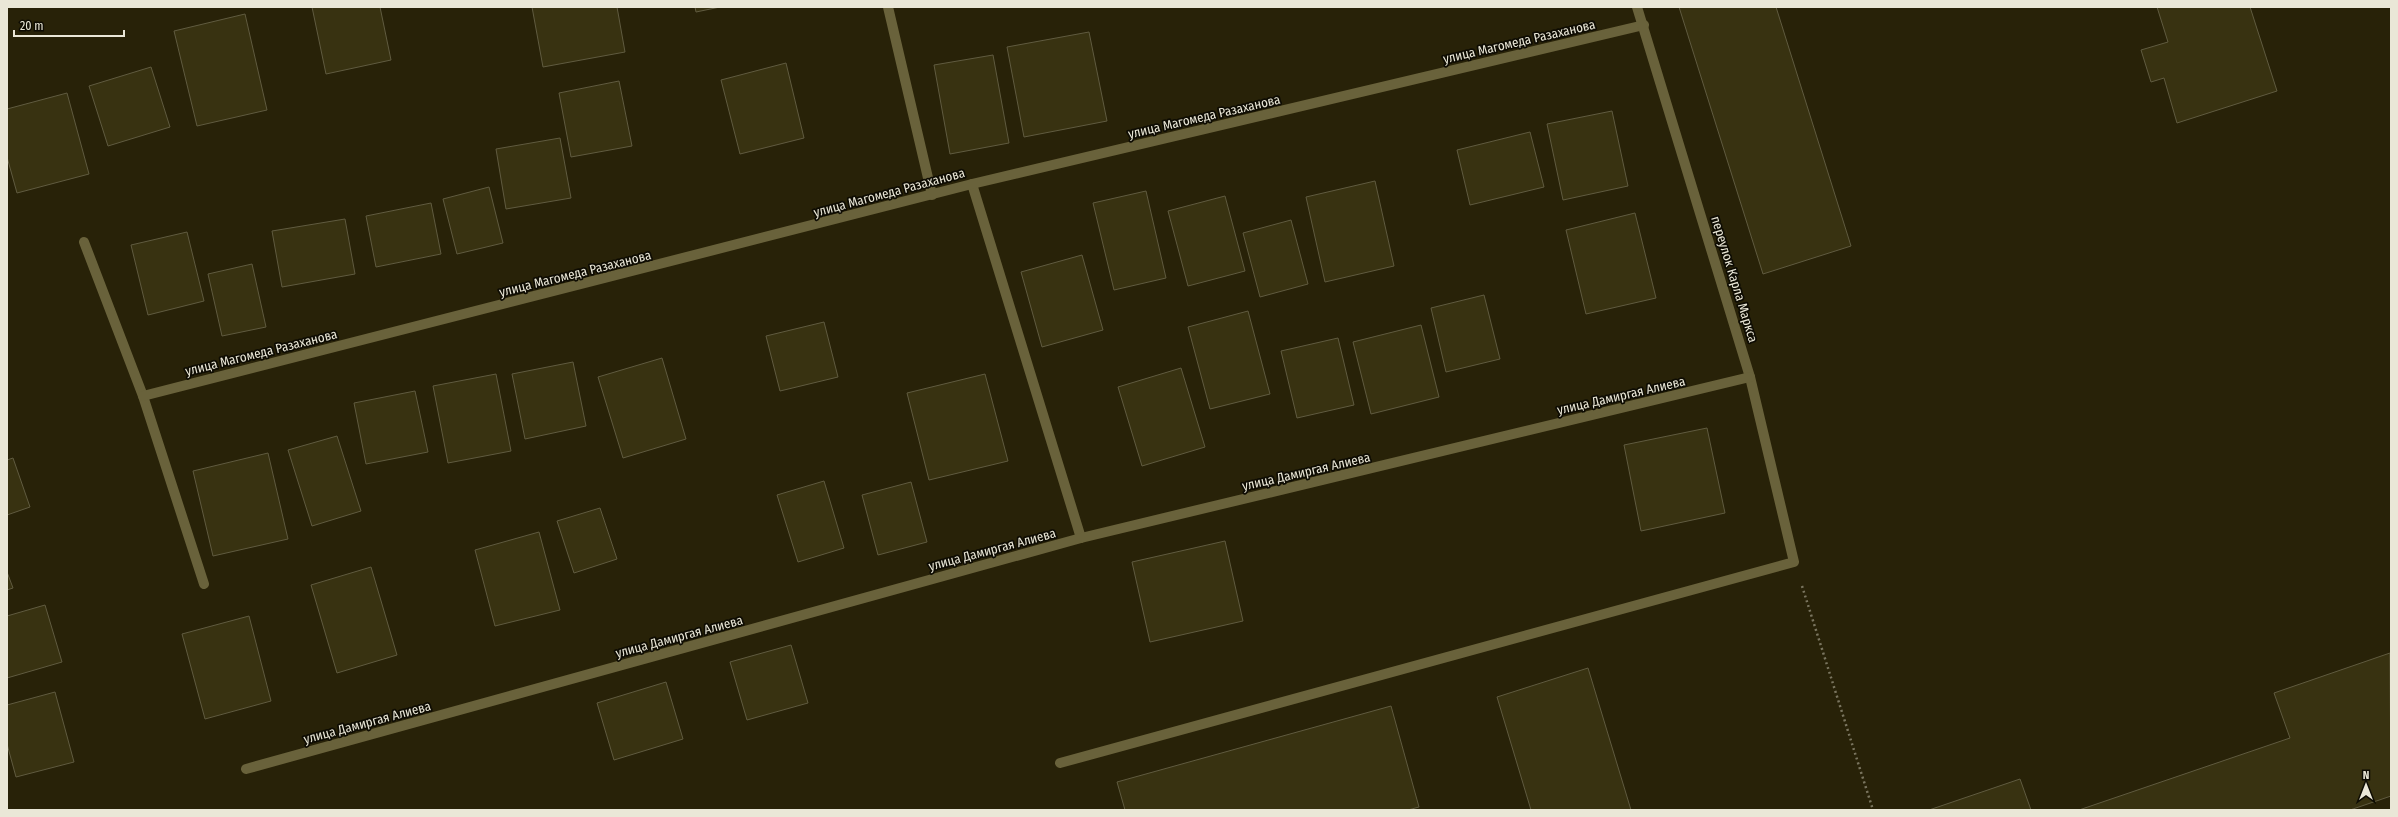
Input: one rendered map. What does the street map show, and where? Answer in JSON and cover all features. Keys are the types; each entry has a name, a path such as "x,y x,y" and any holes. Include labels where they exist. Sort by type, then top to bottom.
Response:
{"street":[{"path":"888,7 932,195"},
{"name":"переулок Карла Маркса","path":"1637,7 1644,25 1750,377 1794,562"},
{"name":"улица Магомеда Разаханова","path":"143,396 972,184 1644,25"},
{"path":"972,184 1081,538"},
{"path":"84,242 143,396 204,584"},
{"name":"улица Дамиргая Алиева","path":"246,769 1081,538 1750,377"},
{"path":"1060,763 1794,562"}],"path":[{"path":"1794,562 1873,810"}],"building":[{"path":"312,7 380,7 391,60 326,74"},
{"path":"532,7 617,7 625,52 543,67"},
{"path":"695,7 720,7 696,12"},
{"path":"1679,7 1776,7 1851,246 1763,274"},
{"path":"2157,7 2250,7 2277,91 2177,123 2164,78 2151,82 2141,50 2168,42"},
{"path":"245,14 267,110 197,126 174,31"},
{"path":"1089,32 1107,121 1024,137 1007,47"},
{"path":"993,55 1009,143 950,154 934,65"},
{"path":"786,63 804,138 740,154 721,80"},
{"path":"151,67 170,127 108,146 89,86"},
{"path":"619,81 632,146 571,157 559,93"},
{"path":"67,93 89,174 17,193 7,157 7,109"},
{"path":"1612,111 1628,186 1563,200 1547,124"},
{"path":"1530,132 1544,187 1470,205 1457,150"},
{"path":"560,138 571,198 506,209 496,149"},
{"path":"1375,181 1394,266 1325,282 1306,197"},
{"path":"489,187 503,243 457,254 443,199"},
{"path":"1146,191 1166,278 1114,290 1093,203"},
{"path":"1225,196 1245,271 1188,286 1168,211"},
{"path":"431,203 441,254 376,267 366,216"},
{"path":"1635,213 1656,298 1586,314 1566,230"},
{"path":"345,219 355,274 282,287 272,231"},
{"path":"1291,220 1308,284 1260,297 1243,233"},
{"path":"187,232 204,301 148,315 131,245"},
{"path":"1082,255 1103,330 1042,347 1021,272"},
{"path":"252,264 266,327 222,336 208,274"},
{"path":"1484,295 1500,359 1446,372 1431,308"},
{"path":"1248,311 1270,394 1210,409 1188,327"},
{"path":"824,322 838,377 780,391 766,336"},
{"path":"1421,325 1439,397 1371,414 1353,342"},
{"path":"1338,338 1354,405 1297,418 1281,351"},
{"path":"662,358 686,439 623,458 598,377"},
{"path":"573,362 586,426 525,439 512,374"},
{"path":"1181,368 1205,447 1142,466 1118,387"},
{"path":"496,374 511,451 448,463 433,386"},
{"path":"985,374 1008,461 929,480 907,393"},
{"path":"415,391 428,452 366,464 354,403"},
{"path":"1707,428 1725,513 1641,531 1624,445"},
{"path":"337,436 361,511 312,526 288,450"},
{"path":"268,453 288,539 213,556 193,471"},
{"path":"13,458 30,507 7,515 7,460"},
{"path":"824,481 844,548 798,562 777,495"},
{"path":"911,482 927,542 878,555 862,495"},
{"path":"600,508 617,559 574,573 557,521"},
{"path":"539,532 560,610 495,626 475,550"},
{"path":"1225,541 1243,621 1150,642 1132,562"},
{"path":"371,567 397,655 337,673 311,585"},
{"path":"7,572 13,588 7,590"},
{"path":"45,605 62,662 7,678 7,616"},
{"path":"249,616 271,701 205,719 182,634"},
{"path":"791,645 808,703 747,720 730,662"},
{"path":"2390,653 2391,796 2350,810 2079,810 2290,738 2274,693"},
{"path":"1588,668 1631,810 1531,810 1497,697"},
{"path":"666,682 683,739 614,760 597,703"},
{"path":"55,692 74,762 16,777 7,744 7,705"},
{"path":"1391,706 1419,807 1408,810 1125,810 1117,782"},
{"path":"2020,779 2031,810 1929,810"}]}
